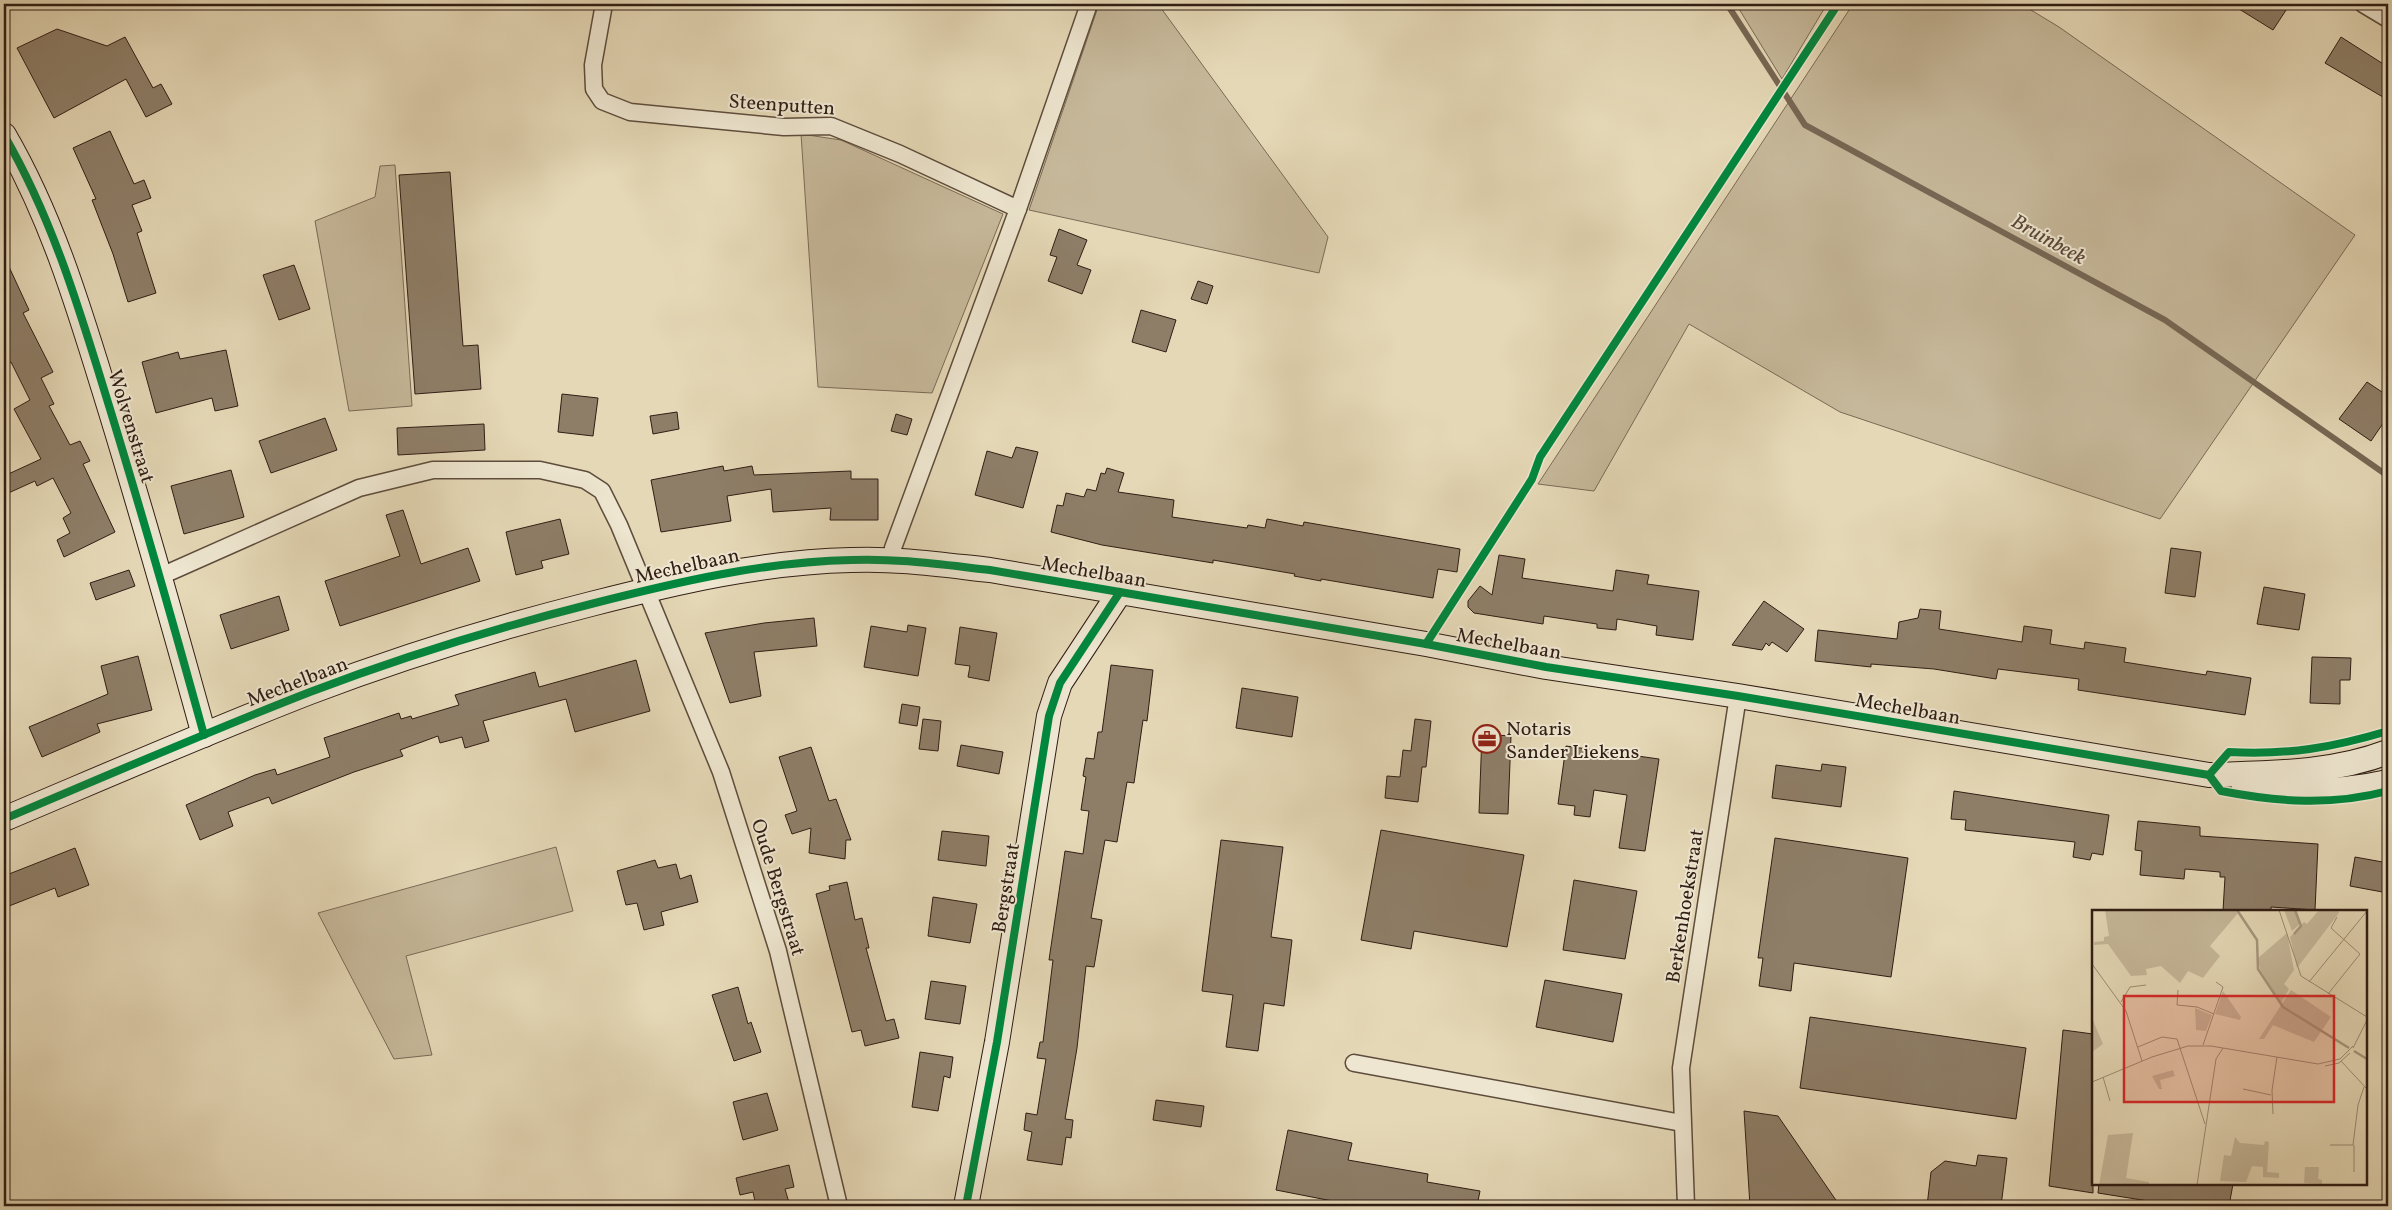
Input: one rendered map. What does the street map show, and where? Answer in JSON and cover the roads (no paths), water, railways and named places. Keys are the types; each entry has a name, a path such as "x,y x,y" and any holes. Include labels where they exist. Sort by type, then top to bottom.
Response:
{"street":[{"name":"Steenputten","path":"604,4 593,65 594,89 602,101 630,112 784,127 831,126 900,154 1018,209"},
{"path":"891,561 893,548 1018,209 1089,4"},
{"path":"2363,4 2388,19"},
{"name":"Wolvenstraat","path":"4,135 42,208 71,282 161,576 204,735"},
{"name":"Mechelbaan","path":"161,576 359,488 433,470 540,470 586,480 602,491 619,525 646,590"},
{"name":"Mechelbaan","path":"4,819 311,692 498,629 646,590 730,571 854,559 990,570 1426,644 1546,667 1738,696 2209,776 2265,774 2326,768 2388,752"},
{"name":"Oude Bergstraat","path":"646,590 721,772 775,941 839,1206"},
{"name":"Bergstraat","path":"966,1206 997,1042 1049,716 1060,684 1120,592"},
{"name":"Berkenhoekstraat","path":"1686,1206 1680,1068 1738,696"},
{"path":"2209,776 2244,787 2302,792 2341,791 2388,782"},
{"path":"1354,1063 1682,1123"}],"waterway":[{"name":"Bruinbeek","path":"1727,4 1805,125 2165,320 2388,476"}],"place":[{"name":"Notaris Sander Liekens","path":"1487,739"}]}
